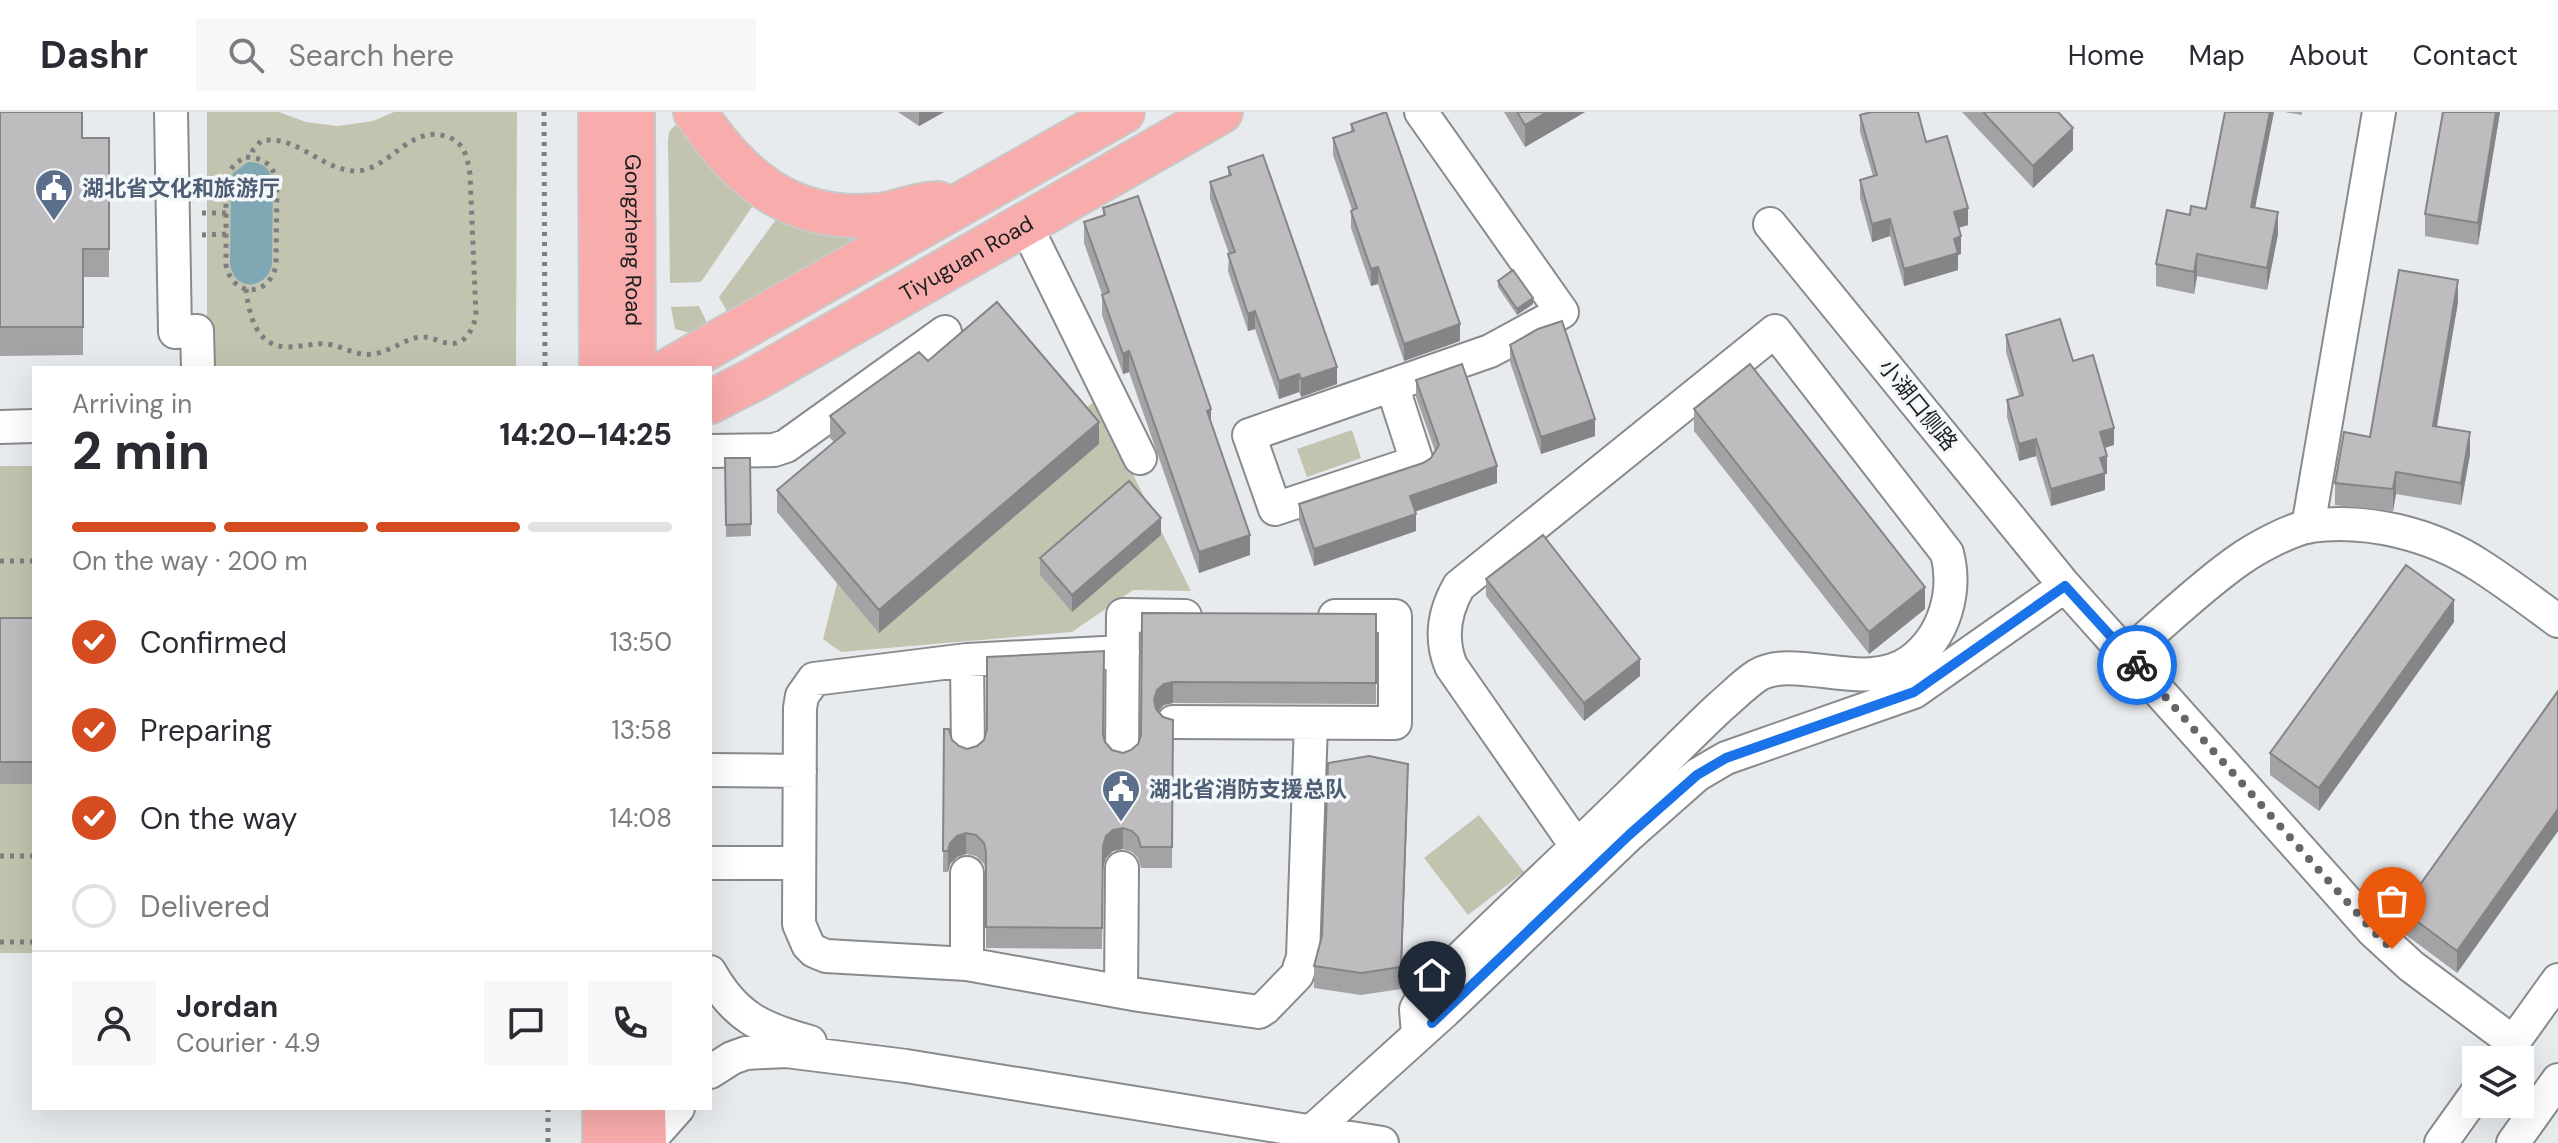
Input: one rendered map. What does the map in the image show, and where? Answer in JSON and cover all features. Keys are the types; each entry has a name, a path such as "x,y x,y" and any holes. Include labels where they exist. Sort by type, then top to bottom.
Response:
{"main road":[{"name":"Gongzheng Road","path":"600,112 601,366"},
{"name":"Gongzheng Road","path":"633,112 634,366"},
{"path":"695,112 710,135 741,170 775,195 806,210 829,215 875,216 932,203 967,202"},
{"path":"676,366 1123,112"},
{"name":"Tiyuguan Road","path":"712,401 1221,112"},
{"path":"604,1110 604,1143"},
{"path":"644,1110 646,1143"}],"street":[{"path":"171,112 175,332 197,331 198,366"},
{"path":"1392,385 1417,462 1275,509 1249,435 1392,385 1490,351 1562,312 1421,112"},
{"path":"2308,527 2379,112"},
{"path":"1025,224 1140,458"},
{"name":"小湖口侧路","path":"1770,224 2065,586 2373,931 2501,1046"},
{"path":"181,331 181,366"},
{"path":"1418,1035 1416,1009 1425,993 1577,847 1713,713 1759,675 1772,669 1843,674 1889,672 1912,660 1936,632 1945,613 1952,581 1947,553 1775,331 1459,586 1451,600 1444,642 1451,666 1577,847"},
{"path":"712,451 780,449 945,332"},
{"path":"0,427 32,426"},
{"path":"712,438 799,436"},
{"path":"2127,654 2238,560 2270,542 2308,527 2349,525 2400,531 2438,543 2477,563 2558,621"},
{"path":"1312,1131 1697,775 1726,758 1914,692 2065,586"},
{"path":"1122,755 1126,722 1123,615 1214,616"},
{"path":"1173,722 1395,723 1395,616 1305,616"},
{"path":"1123,652 967,660 814,679 802,696 800,708 798,863 799,924 802,935 814,951 835,957 967,964 1259,1012 1297,975 1303,957 1311,723"},
{"path":"967,660 968,751"},
{"path":"712,770 800,771"},
{"path":"712,863 798,863"},
{"path":"1121,991 1122,868"},
{"path":"967,873 967,964"},
{"path":"712,975 732,1004 761,1026 906,1066"},
{"path":"2511,1046 2558,980"},
{"path":"712,1071 732,1058 786,1051 906,1066 1382,1143"},
{"path":"2513,1143 2558,1080"},
{"path":"646,1143 676,1110"},
{"path":"2441,1143 2462,1114"}],"path":[{"path":"544,112 545,366"},
{"path":"246,289 248,311 258,331 272,343 287,347 329,344 372,355 416,338 426,337 454,344 471,331 476,315 470,174 467,157 458,142 437,134 421,136 377,164 358,171 332,167 297,147 277,140 261,141 251,157"},
{"path":"251,157 267,162 274,171 276,265 274,275 267,284 257,289 246,289 236,285 228,276 226,182 236,162 251,157"},
{"path":"0,561 32,561"},
{"path":"0,856 32,856"},
{"path":"0,942 32,942"},
{"path":"548,1110 548,1143"}],"green space":[{"path":"207,112 279,112 306,122 338,126 373,121 394,112 517,112 516,366 207,366"},
{"path":"675,125 683,129 756,201 701,282 670,283 668,141 669,132"},
{"path":"780,214 861,235 861,239 728,313 719,297"},
{"path":"699,306 708,325 690,333 675,329 671,307"},
{"path":"1096,400 1191,591 1133,590 1072,632 841,652 823,639 837,583 880,632 1099,444 1076,416"},
{"path":"1352,430 1361,458 1307,477 1297,449"},
{"path":"0,466 32,466 32,953 0,953"},
{"path":"1479,815 1524,872 1468,915 1424,858"}],"water":[{"path":"248,162 265,167 273,183 272,265 263,279 250,284 237,279 230,264 231,182 233,173"}],"building":[{"name":"湖北省文化和旅游厅","path":"0,112 82,112 82,138 109,138 109,249 83,249 83,327 0,327"},
{"path":"1386,112 1460,324 1404,344 1378,267 1371,269 1351,211 1357,208 1333,138 1354,131 1351,124"},
{"path":"1517,112 1547,112 1525,125"},
{"path":"1871,112 1918,112 1926,142 1947,136 1968,208 1954,212 1961,236 1954,239 1958,253 1904,269 1890,219 1872,224 1860,180 1877,175 1860,115"},
{"path":"1983,112 2058,112 2073,128 2033,166"},
{"path":"2225,112 2270,112 2251,207 2278,212 2267,268 2197,254 2194,272 2156,264 2167,210 2190,215 2191,206 2206,209"},
{"path":"2443,112 2496,112 2478,223 2425,214"},
{"path":"1263,155 1337,367 1301,379 1299,374 1279,381 1255,311 1248,314 1228,254 1235,252 1210,182 1231,175 1228,167"},
{"path":"1138,196 1211,409 1207,411 1250,535 1199,552 1129,351 1123,354 1102,295 1109,292 1084,222 1105,215 1103,208"},
{"path":"1513,270 1533,298 1517,309 1498,281"},
{"path":"2399,270 2458,280 2433,426 2470,432 2461,483 2396,472 2393,489 2335,483 2344,432 2370,437"},
{"path":"997,302 1099,422 879,610 777,490 845,433 830,416 919,352 928,361"},
{"path":"2060,319 2073,361 2093,355 2114,428 2100,432 2107,456 2100,458 2105,473 2051,489 2036,439 2019,444 2007,400 2023,395 2006,335"},
{"path":"1562,321 1595,419 1541,437 1510,345 1538,329"},
{"path":"1462,364 1497,466 1410,496 1416,514 1314,549 1299,504 1431,458 1439,445 1416,380"},
{"path":"1750,364 1925,587 1869,632 1694,409"},
{"path":"725,458 750,458 751,524 726,525"},
{"path":"1129,481 1161,518 1072,595 1040,558"},
{"path":"1543,535 1640,659 1584,703 1486,579"},
{"path":"2406,565 2454,600 2319,788 2270,753"},
{"path":"1142,613 1376,614 1376,683 1164,684 1157,690 1154,700 1156,709 1163,717 1173,720 1172,847 1141,847 1138,837 1123,828 1113,830 1106,836 1103,846 1102,928 986,927 984,843 976,835 966,833 957,836 950,843 948,851 943,851 944,729 949,729 952,740 967,749 984,740 987,729 987,657 1104,651 1105,742 1112,750 1123,753 1131,750 1138,744 1141,735"},
{"path":"0,618 32,618 32,762 0,762"},
{"path":"2558,691 2558,809 2457,951 2402,910"},
{"path":"1369,756 1408,764 1401,967 1361,973 1314,966 1322,936 1328,763"}],"way so far":[{"path":"2137,665 2392,949"}],"place":[{"name":"湖北省文化和旅游厅","path":"54,222"},
{"name":"湖北省消防支援总队","path":"1121,823"}],"route":[{"path":"1432,1023 1629,835 1697,775 1726,758 1914,692 2065,586 2137,665"}]}
